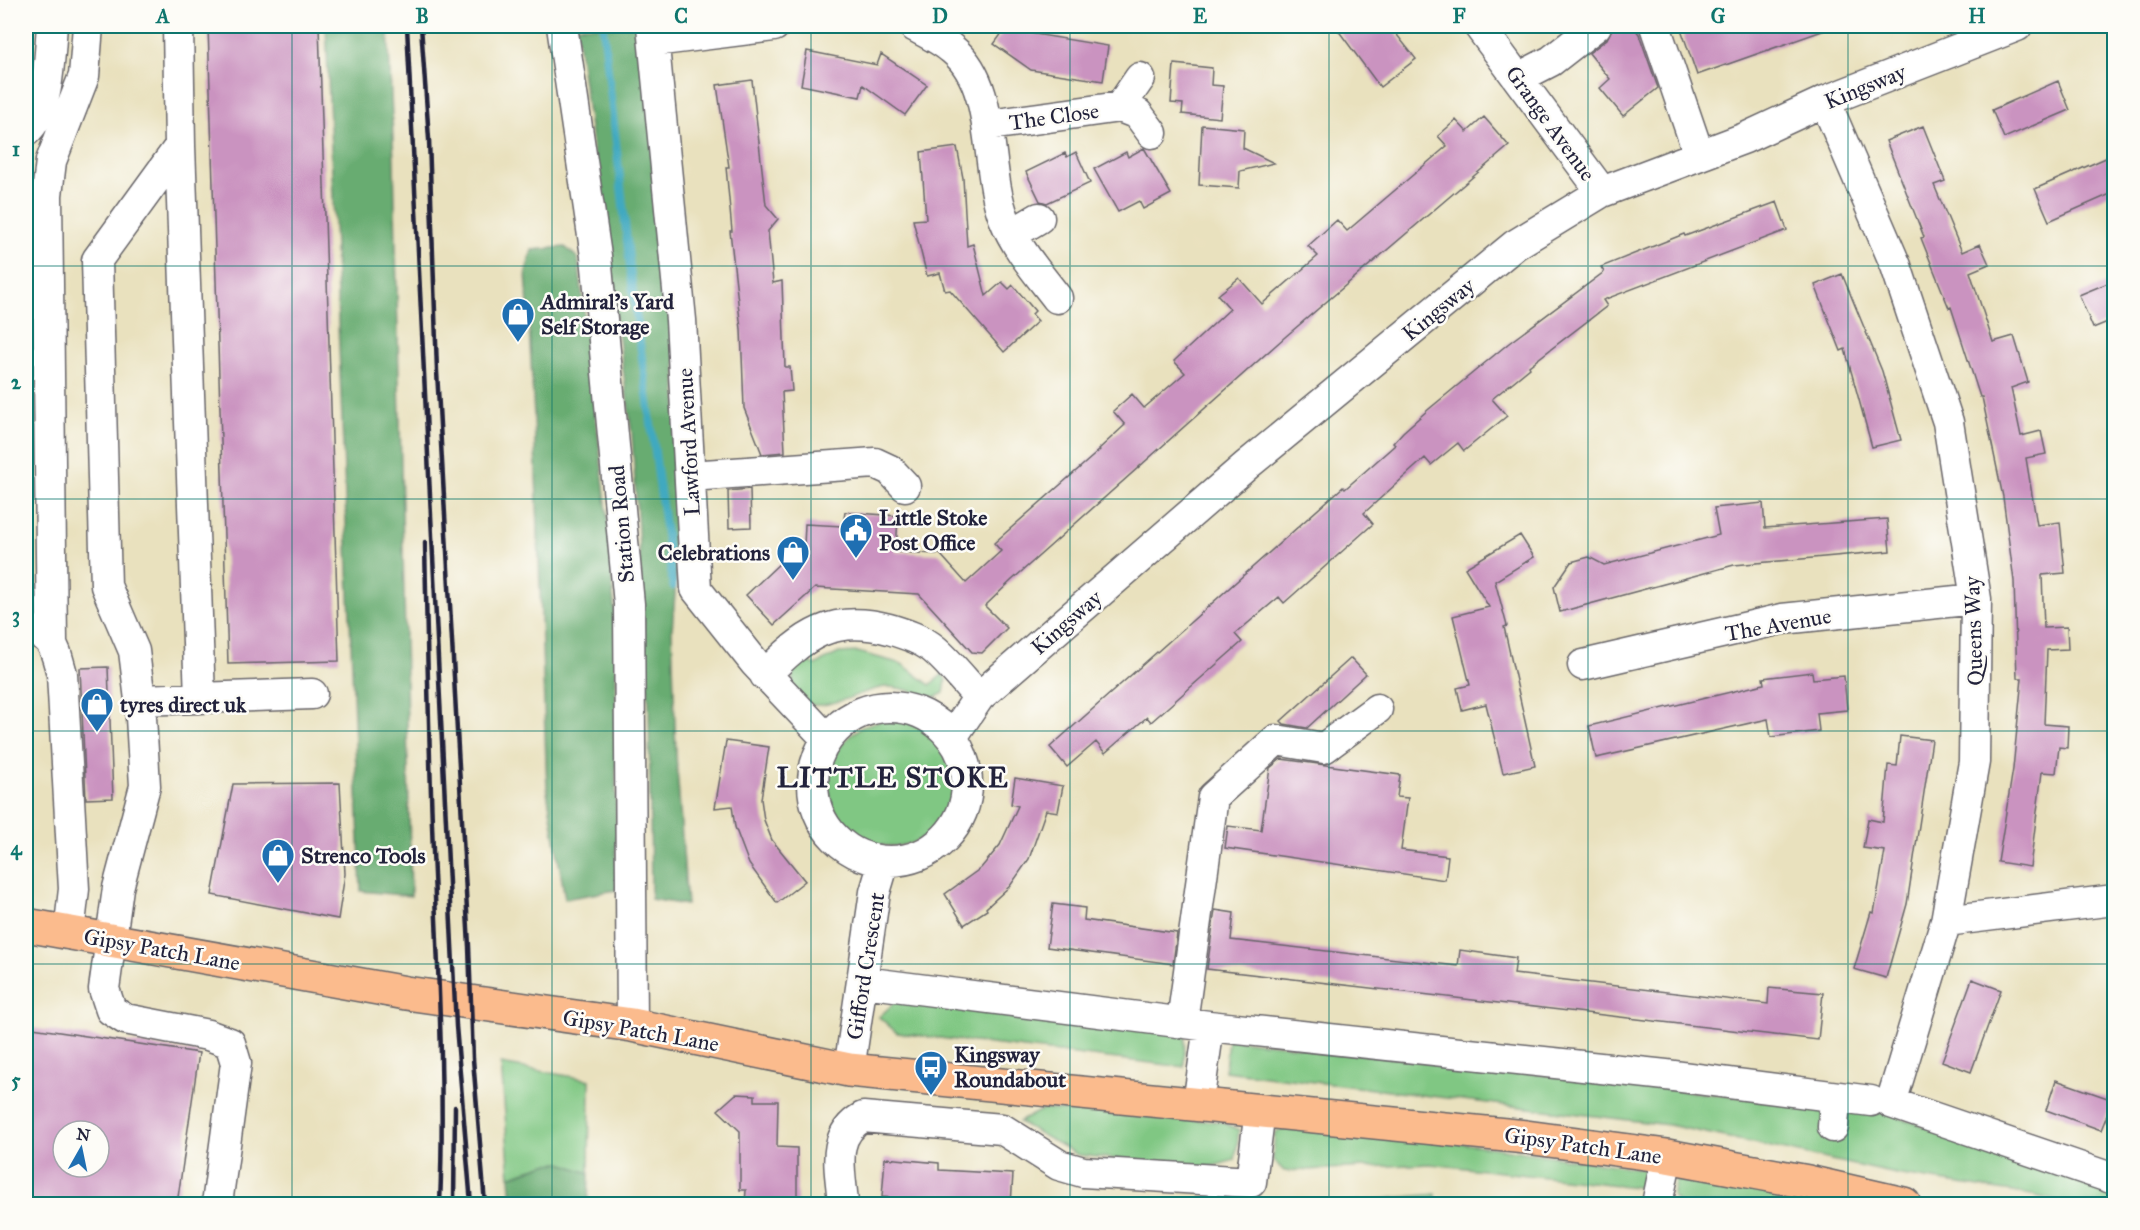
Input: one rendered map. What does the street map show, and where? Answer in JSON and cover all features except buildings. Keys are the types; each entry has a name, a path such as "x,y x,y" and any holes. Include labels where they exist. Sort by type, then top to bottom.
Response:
{"main road":[{"name":"Gipsy Patch Lane","path":"26,925 406,993 632,1025 849,1070 1526,1137 1667,1156 1808,1182 1904,1204"}],"street":[{"path":"26,130 33,125 46,88 52,26"},
{"path":"69,933 74,890 62,674 52,642 47,195 51,161 84,76 87,26"},
{"path":"178,26 180,146 200,698"},
{"name":"Station Road","path":"562,26 596,256 629,604 632,1025"},
{"path":"653,33 774,26"},
{"name":"The Close","path":"914,26 955,51 971,75 983,100 989,125 992,168 1004,217 1023,255 1057,297"},
{"name":"Grange Avenue","path":"1479,26 1602,192"},
{"path":"1518,78 1551,61 1596,26"},
{"path":"1655,26 1699,155"},
{"name":"Kingsway","path":"951,737 979,697 1247,465 1515,245 1602,192 2017,26"},
{"name":"Lawford Avenue","path":"653,33 681,320 696,589 765,675 826,740"},
{"name":"The Close","path":"1120,107 1140,78"},
{"name":"Queens Way","path":"1825,101 1896,266 1948,422 1976,599 1974,762 1946,921 1881,1102"},
{"name":"The Close","path":"989,125 1120,107 1138,114 1152,133"},
{"path":"180,146 97,260 106,586 134,651 140,700 145,786 118,888 113,940 104,989 111,1010 125,1019 208,1035 230,1043 236,1063 217,1204"},
{"path":"1012,234 1039,218"},
{"path":"690,476 875,464 890,470 905,486"},
{"name":"The Avenue","path":"1583,666 1782,619 1976,599"},
{"path":"765,675 787,652 815,632 839,624 871,624 908,634 934,649 979,697"},
{"path":"26,630 39,631 52,642"},
{"path":"140,700 312,694"},
{"path":"888,707 912,710 934,720 951,737 964,759 968,784 964,809 956,824 933,849 910,860 884,862 861,856 841,845 826,827 815,806 812,783 816,760 826,740 843,722 865,711 888,707"},
{"path":"1198,1104 1195,1024 1213,797 1276,740 1324,748 1377,709"},
{"name":"Gifford Crescent","path":"849,1070 875,892 884,862"},
{"path":"1946,921 2115,900"},
{"path":"863,982 1195,1024 1666,1075 1834,1112 1881,1102 2115,1179"},
{"path":"843,1204 840,1144 849,1125 863,1117 1002,1129 1059,1165 1083,1172 1251,1182 1260,1110"},
{"path":"1657,1204 1667,1156"}],"green space":[{"path":"326,26 388,26 394,161 411,896 361,891"},
{"path":"576,26 643,26 675,326 680,533 672,630 676,755 687,905 651,899 649,707 632,434"},
{"path":"565,247 578,258 607,513 616,632 616,890 565,899 547,791 534,416 526,271 532,250"},
{"path":"858,652 902,664 930,685 943,674 946,681 944,693 936,697 887,687 823,705 811,705 802,700 795,690 792,676 799,655 815,665 839,653"},
{"path":"892,720 916,725 936,739 950,759 955,783 950,807 936,827 916,841 892,846 868,841 848,827 834,807 829,783 834,759 848,739 868,725"},
{"path":"896,1001 1185,1034 1184,1067 897,1033 879,1017"},
{"path":"1228,1039 1888,1114 2114,1190 2114,1204 2070,1204 2032,1195 1901,1175 1669,1125 1225,1071"},
{"path":"501,1064 590,1080 589,1173 549,1164 510,1177"},
{"path":"1043,1109 1222,1122 1239,1130 1235,1160 1206,1168 1078,1155 1019,1122"},
{"path":"1307,1121 1653,1172 1644,1188 1430,1164 1284,1171 1273,1160 1275,1132"},
{"path":"561,1163 589,1173 588,1204 512,1204 510,1177 545,1164"},
{"path":"1690,1166 1850,1204 1681,1204 1672,1196 1676,1179"},
{"path":"1436,1194 1435,1204 1329,1204"}],"waterway":[{"path":"603,26 631,276 673,586"}],"railway":[{"path":"407,26 456,1026 471,1204"},
{"path":"421,26 429,139 437,371 469,946 473,1059 485,1204"},
{"path":"425,542 430,774 439,983 440,1204"},
{"path":"454,1204 455,1107"}],"place":[{"name":"Admiral's Yard Self Storage","path":"518,343"},
{"name":"Little Stoke Post Office","path":"856,559"},
{"name":"Celebrations","path":"793,581"},
{"name":"tyres direct uk","path":"97,733"},
{"name":"Strenco Tools","path":"278,884"},
{"name":"Kingsway Roundabout","path":"931,1096"}],"district":[{"name":"LITTLE STOKE","path":"893,777"}]}
